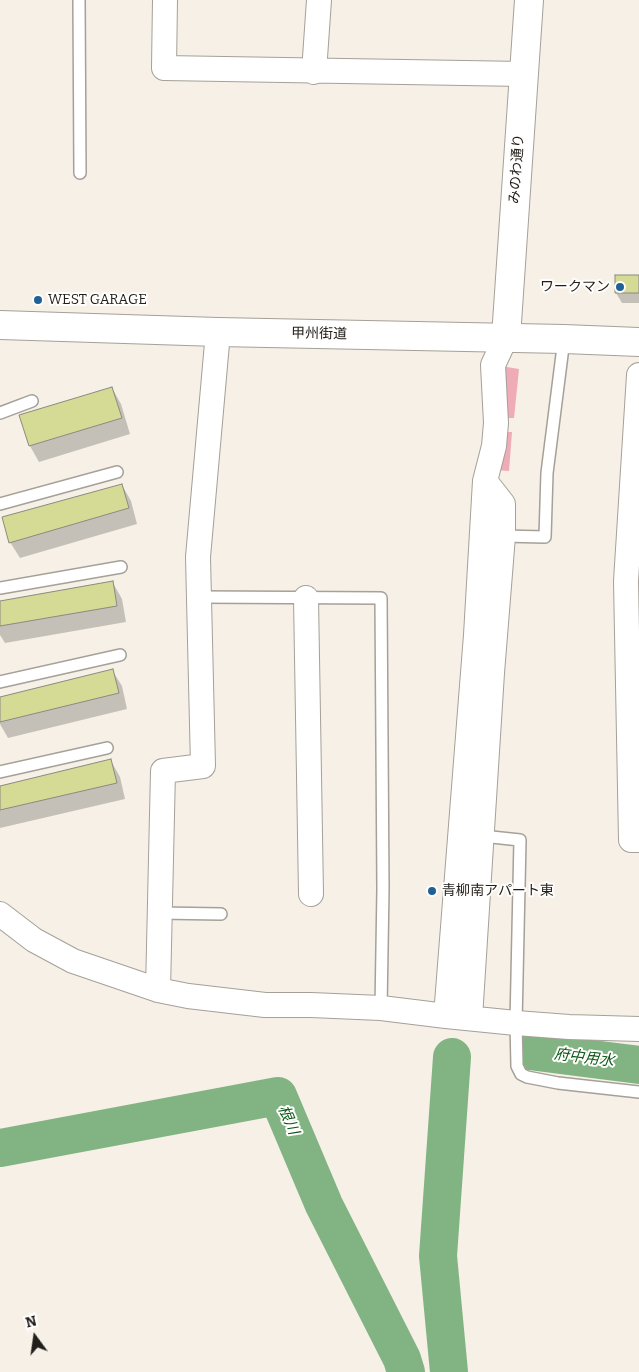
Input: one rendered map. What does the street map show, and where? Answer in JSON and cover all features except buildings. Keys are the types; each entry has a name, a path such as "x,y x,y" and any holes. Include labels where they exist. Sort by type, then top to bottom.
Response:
{"main road":[{"name":"みのわ通り","path":"506,338 529,0"},
{"name":"甲州街道","path":"0,325 639,342"}],"street":[{"path":"165,0 164,68 524,74"},
{"path":"314,72 318,0"},
{"path":"158,990 163,771 203,766 198,557 218,332"},
{"path":"470,1018 482,836 485,481 494,446 496,423 493,365 506,338"},
{"path":"639,375 626,581 631,840 639,840"},
{"path":"446,1016 482,672 503,536 503,504 485,481"},
{"path":"306,598 311,894"},
{"path":"0,914 34,940 64,956 158,990 217,1000 265,1005 311,1004 381,1008 516,1023 639,1030"}],"lane":[{"path":"79,0 80,173"},
{"path":"503,536 545,537 547,474 564,339"},
{"path":"0,413 32,401"},
{"path":"0,504 117,472"},
{"path":"0,588 121,567"},
{"path":"198,597 381,598 383,879 381,1008"},
{"path":"0,682 120,655"},
{"path":"0,772 107,748"},
{"path":"482,836 520,840 516,1023 517,1066 521,1074 558,1083 639,1092"},
{"path":"160,913 221,914"}],"shaded area":[{"path":"501,366 519,369 514,418 502,418"},
{"path":"502,432 512,432 509,471 494,470"}],"waterway":[{"name":"府中用水","path":"529,1051 639,1065"},
{"path":"449,1372 438,1256 452,1057"},
{"name":"根川","path":"0,1148 278,1096 324,1205 402,1359 406,1372"}],"place":[{"name":"ワークマン","path":"620,287"},
{"name":"WEST GARAGE","path":"38,300"},
{"name":"青柳南アパート東","path":"432,891"}]}
